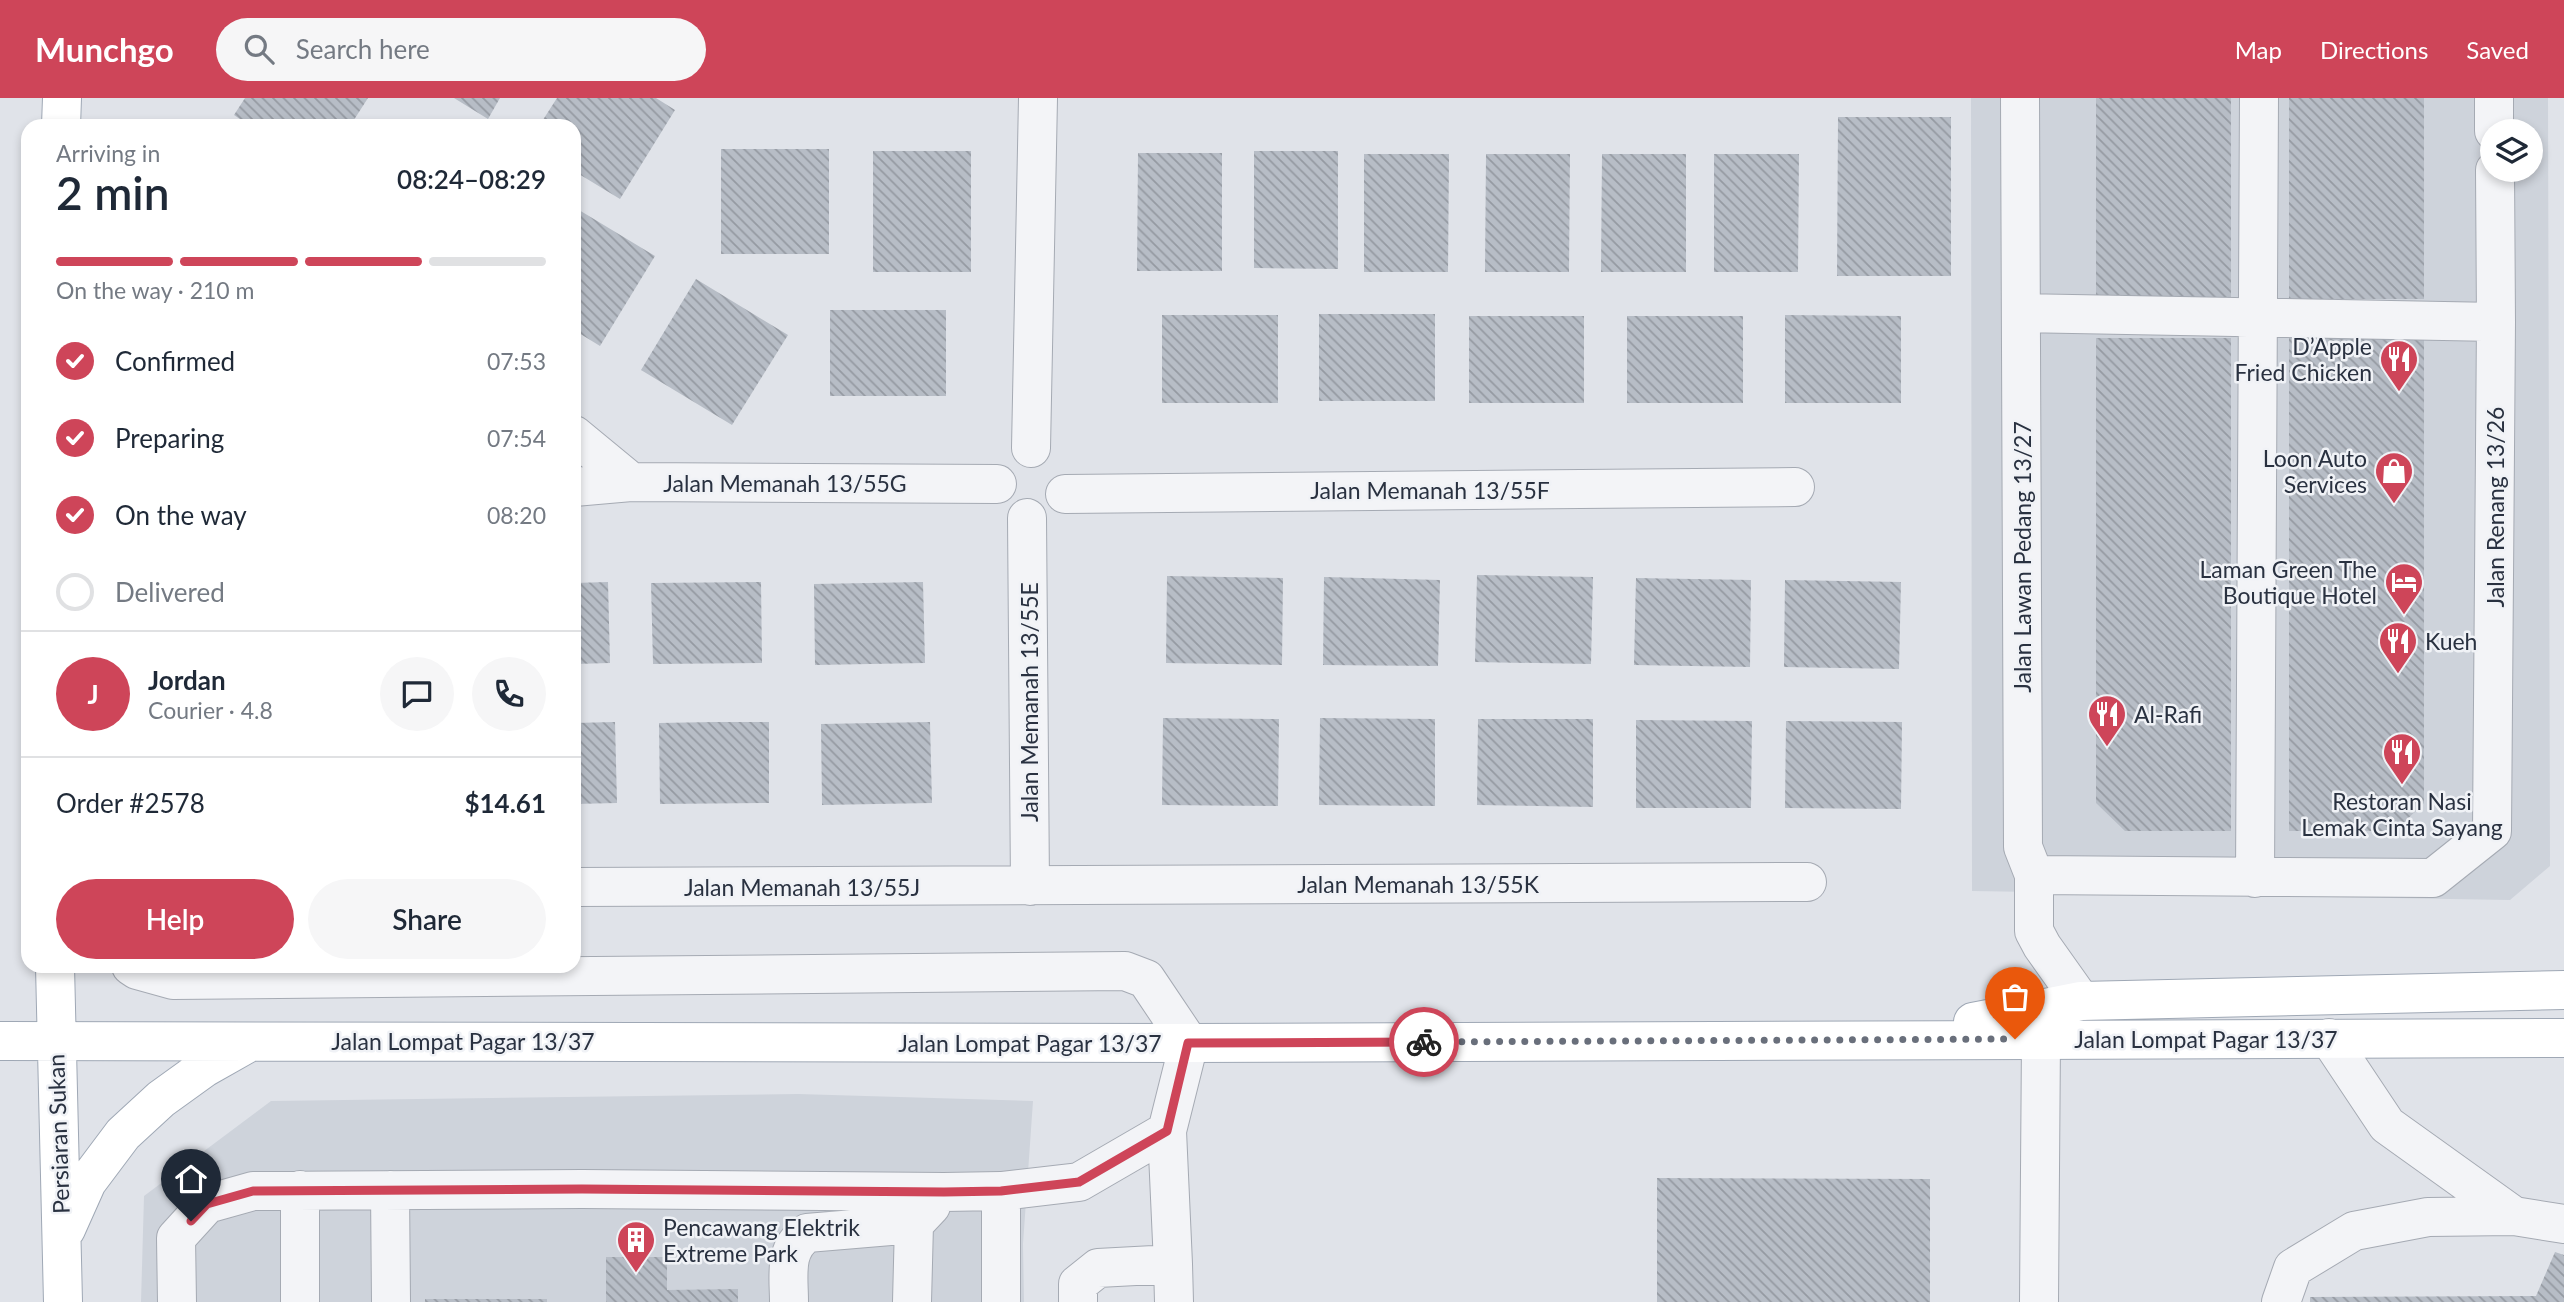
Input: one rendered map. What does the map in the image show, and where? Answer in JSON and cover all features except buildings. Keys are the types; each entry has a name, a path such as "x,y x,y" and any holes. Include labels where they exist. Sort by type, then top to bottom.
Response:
{"main road":[{"path":"61,119 62,98"},
{"name":"Persiaran Sukan","path":"55,973 63,1302"},
{"path":"1886,1040 2081,1001 2564,990"},
{"name":"Jalan Lompat Pagar 13/37","path":"0,1041 1188,1043 2564,1038"},
{"path":"62,1238 87,1182 123,1134 161,1098 204,1068 252,1040"}],"street":[{"path":"1031,448 1038,98"},
{"name":"Jalan Lawan Pedang 13/27","path":"2020,98 2023,847 2034,875 2034,931 2081,1001"},
{"path":"2255,878 2259,98"},
{"path":"2494,98 2494,119"},
{"name":"Jalan Renang 13/26","path":"2034,875 2433,878 2492,831 2495,182"},
{"path":"2021,313 2496,322"},
{"path":"581,441 631,482"},
{"path":"1031,448 1052,454 1065,472 1065,494 1051,512 1027,518 1006,507 997,484 1006,459 1031,448"},
{"name":"Jalan Memanah 13/55G","path":"581,486 631,482 997,484"},
{"name":"Jalan Memanah 13/55F","path":"1065,494 1795,487"},
{"name":"Jalan Memanah 13/55E","path":"1027,518 1030,886"},
{"name":"Jalan Memanah 13/55K","path":"1030,886 1807,882"},
{"name":"Jalan Memanah 13/55J","path":"581,887 1030,886"},
{"path":"148,973 173,980 1125,971 1146,979 1188,1043 1167,1131 1174,1302"},
{"path":"2329,1038 2387,1125 2514,1216"},
{"path":"2039,1302 2041,1039"},
{"path":"177,1302 176,1238 207,1204 253,1191 1001,1191 1079,1182 1167,1131"},
{"path":"300,1190 300,1302"},
{"path":"390,1190 391,1302"},
{"path":"1001,1191 1002,1302"},
{"path":"912,1302 914,1224 944,1192"},
{"path":"2281,1302 2293,1268 2354,1231 2428,1217 2514,1216 2564,1224"},
{"path":"789,1302 790,1253 795,1241 807,1233 914,1224"},
{"path":"1078,1302 1078,1284 1098,1268 1173,1264"}],"shaded area":[{"path":"1971,98 2548,98 2550,866 2510,900 1972,891"},
{"path":"798,1094 1033,1101 1023,1244 1024,1302 141,1302 144,1196 271,1101"}],"way so far":[{"path":"1424,1042 2015,1039"}],"place":[{"name":"D’Apple Fried Chicken","path":"2399,393"},
{"name":"Loon Auto Services","path":"2394,505"},
{"name":"Laman Green The Boutique Hotel","path":"2404,616"},
{"name":"Kueh","path":"2398,675"},
{"name":"Al-Rafi","path":"2107,748"},
{"name":"Restoran Nasi Lemak Cinta Sayang","path":"2402,786"},
{"name":"Pencawang Elektrik Extreme Park","path":"636,1274"}],"route":[{"path":"191,1221 207,1204 253,1191 582,1189 944,1192 1001,1191 1079,1182 1167,1131 1188,1043 1424,1042"}]}
